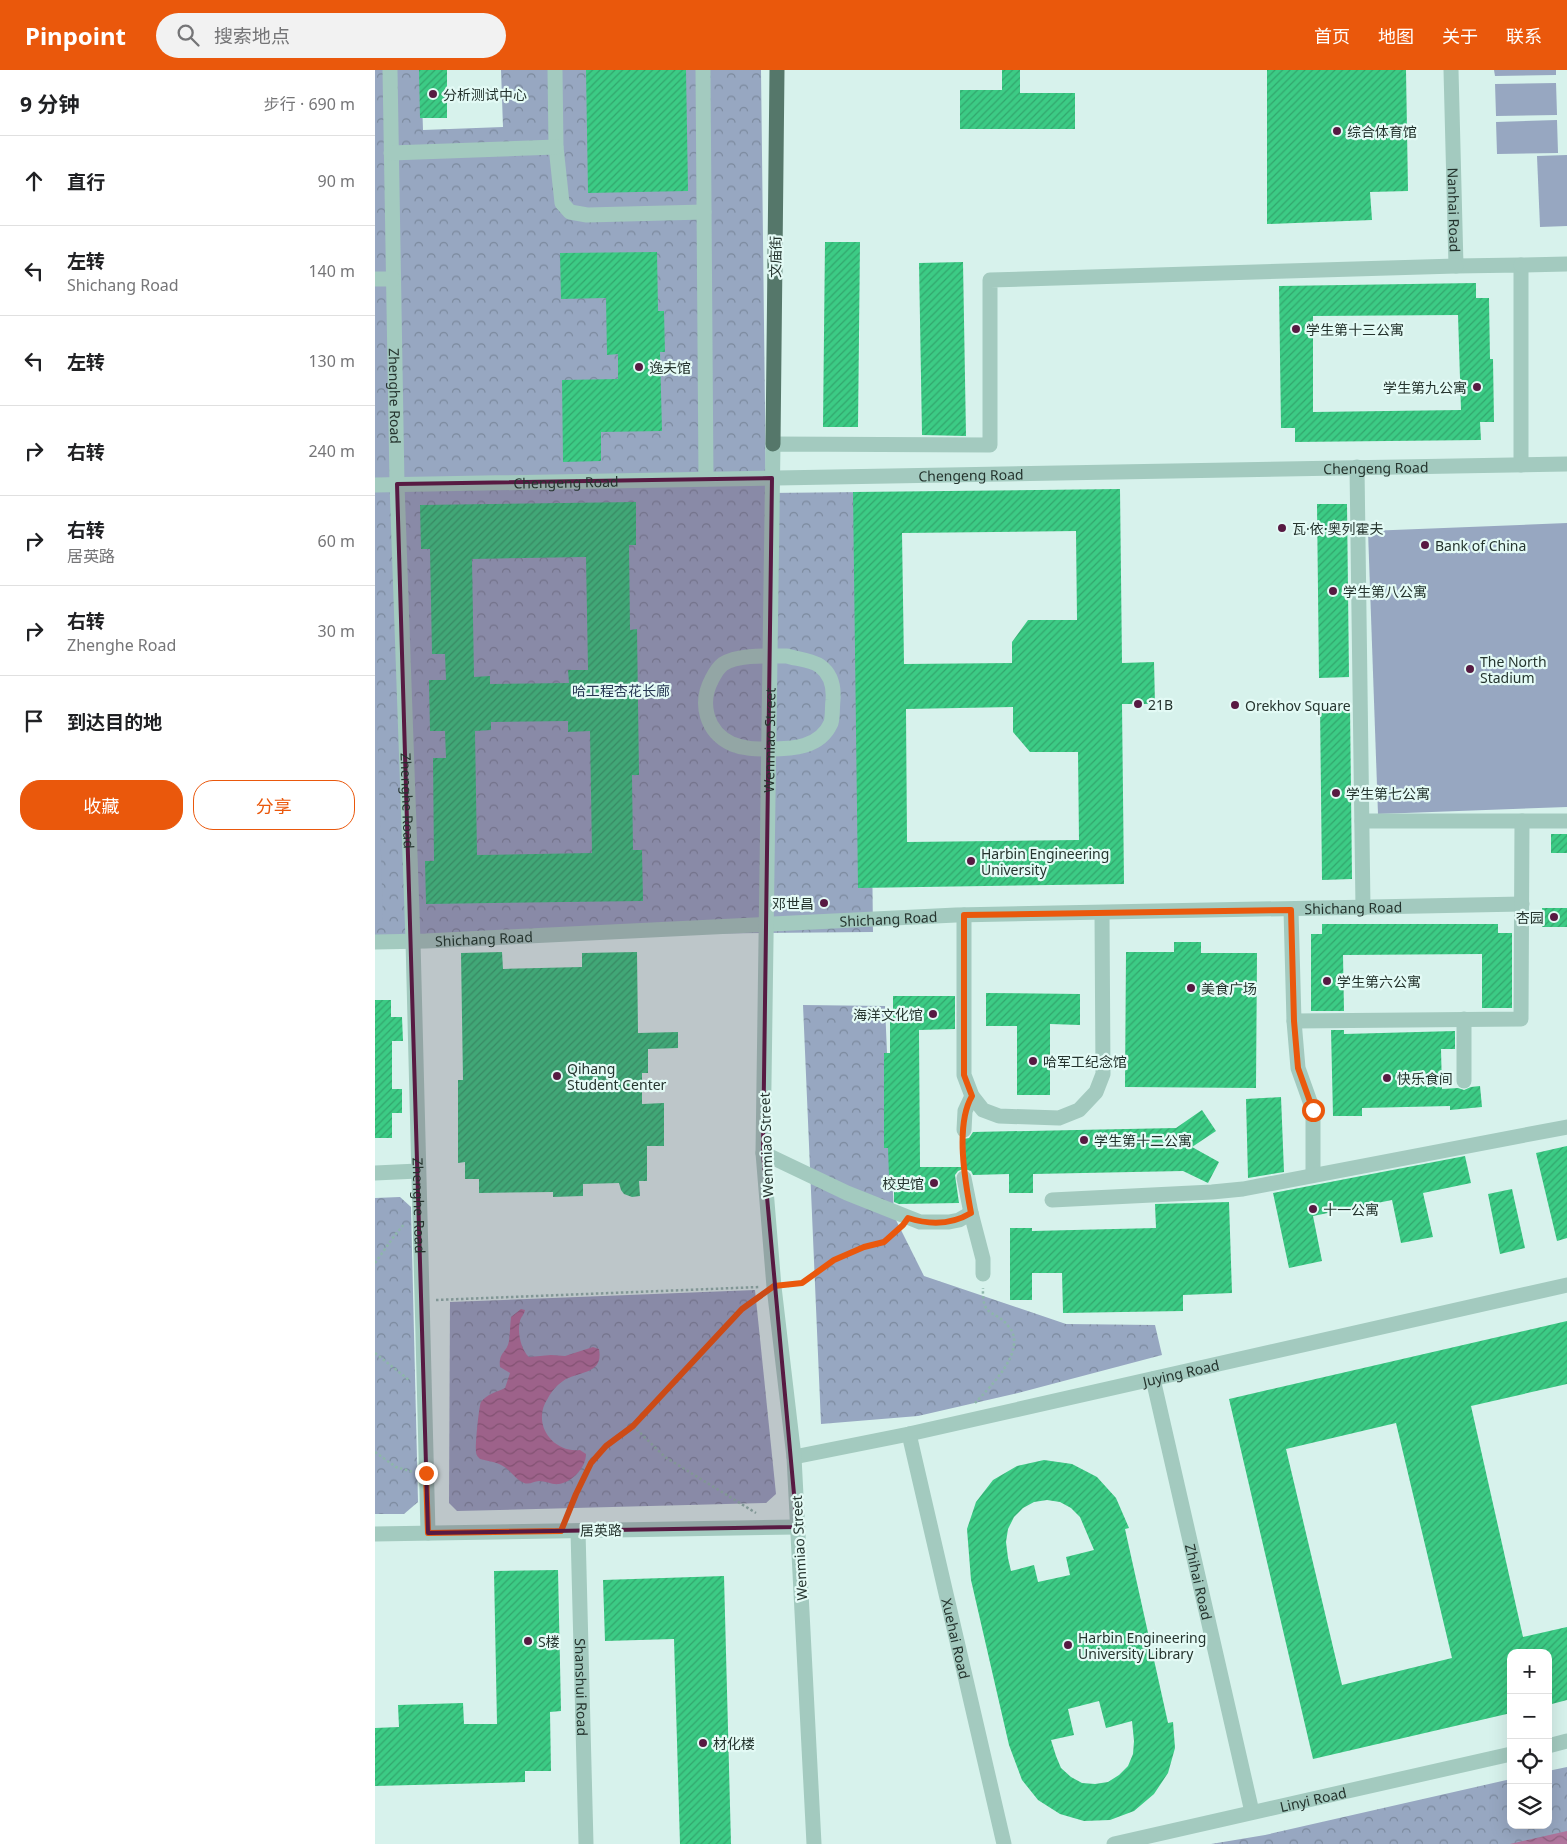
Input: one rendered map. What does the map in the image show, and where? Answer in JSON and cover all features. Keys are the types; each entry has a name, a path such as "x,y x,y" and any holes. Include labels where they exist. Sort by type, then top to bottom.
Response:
{"main road":[{"name":"文庙街","path":"773,444 777,70"}],"street":[{"name":"Zhenghe Road","path":"389,70 397,484 413,941 428,1533"},
{"path":"555,70 557,146 562,203 570,212 587,214 704,212"},
{"path":"703,70 707,479"},
{"name":"Nanhai Road","path":"1451,70 1456,266 1567,264"},
{"path":"391,153 557,146"},
{"path":"1521,265 1521,464"},
{"path":"773,444 990,445 990,280 1456,266"},
{"path":"375,279 393,279"},
{"name":"Wenmiao Street","path":"773,444 763,1153 774,1286 794,1457 814,1844"},
{"name":"Chengeng Road","path":"375,485 1567,464"},
{"path":"1357,468 1363,908"},
{"path":"787,656 819,666 829,676 833,689 831,721 826,731 816,741 804,747 769,749 745,749 729,743 715,732 708,720 705,705 707,688 714,675 723,664 748,657 787,656"},
{"path":"1362,821 1567,821"},
{"path":"1294,1021 1521,1018 1522,821"},
{"name":"Shichang Road","path":"375,942 964,915 1522,904"},
{"path":"1291,910 1294,1021 1298,1068 1313,1110 1313,1175"},
{"path":"964,915 964,1075 972,1096 983,1110 999,1116 1059,1118 1079,1110 1096,1092 1103,1074 1102,912"},
{"path":"1464,1019 1465,1081"},
{"path":"963,1130 965,1111 972,1096"},
{"path":"1052,1200 1243,1189 1567,1127"},
{"path":"763,1153 847,1193 920,1222 949,1222 959,1220 971,1213"},
{"path":"375,1173 418,1171"},
{"path":"964,1178 983,1259 983,1274"},
{"name":"Juying Road","path":"794,1457 909,1434 1567,1285"},
{"name":"Zhihai Road","path":"1153,1379 1252,1812"},
{"name":"Xuehai Road","path":"909,1434 1004,1844"},
{"name":"居英路","path":"375,1534 797,1527"},
{"name":"Shanshui Road","path":"578,1531 586,1844"},
{"path":"1552,1745 1567,1742"},
{"name":"Linyi Road","path":"1114,1844 1507,1755"}],"path":[{"path":"963,1130 964,1178"},
{"path":"375,1263 405,1223 420,1215"},
{"path":"422,1300 774,1286 802,1283 834,1260 864,1247 884,1242 908,1218"},
{"path":"975,1403 1012,1357 1015,1343 1009,1326 986,1308 983,1302 983,1274"},
{"path":"561,1531 591,1463 606,1446 633,1426 661,1398 728,1322 742,1309 774,1286"},
{"path":"375,1353 424,1392"},
{"path":"633,1426 665,1457 781,1527"},
{"path":"375,1452 397,1467 410,1472 426,1473"}],"highlighted area":[{"path":"772,478 763,1153 797,1527 428,1533 397,484"}],"green space":[{"name":"哈工程杏花长廊","path":"375,70 421,70 423,130 503,127 501,70 761,70 766,493 868,492 873,932 375,937"},
{"path":"1494,70 1556,70 1556,75 1495,76"},
{"path":"1556,83 1557,115 1496,116 1495,84"},
{"path":"1557,120 1558,153 1497,154 1496,122"},
{"path":"1567,155 1567,226 1540,227 1537,156"},
{"name":"The North Stadium","path":"1567,523 1567,807 1378,814 1368,531"},
{"path":"375,648 383,923 375,924"},
{"path":"803,1005 885,1006 894,1216 924,1276 1066,1324 1155,1325 1162,1355 1018,1393 918,1416 821,1424"},
{"path":"400,1197 411,1207 418,1502 404,1514 375,1514 375,1198"},
{"path":"755,1290 776,1494 766,1503 457,1511 449,1503 450,1302"},
{"path":"1567,1767 1567,1844 1211,1844 1265,1835 1507,1780 1507,1829 1552,1829 1552,1770"}],"water":[{"path":"521,1309 525,1310 519,1325 519,1335 524,1350 529,1357 565,1356 593,1347 599,1349 600,1357 598,1364 589,1371 569,1378 556,1387 543,1408 543,1426 547,1435 561,1447 570,1450 580,1450 586,1454 581,1469 564,1483 554,1484 539,1481 528,1484 524,1483 503,1466 480,1459 476,1453 477,1426 481,1402 489,1395 505,1388 510,1373 500,1367 500,1358 509,1341 511,1317"},
{"path":"1567,1831 1567,1844 1510,1844"}],"building":[{"name":"分析测试中心","path":"419,70 447,70 447,118 420,118"},
{"path":"586,70 686,70 688,191 588,193"},
{"path":"1002,70 1020,70 1020,93 1075,93 1075,129 960,129 960,90 1002,90"},
{"name":"综合体育馆","path":"1267,70 1406,70 1408,191 1370,192 1372,220 1267,224"},
{"path":"825,242 860,242 858,427 823,427"},
{"name":"逸夫馆","path":"657,252 658,311 664,311 665,352 660,352 662,431 601,432 601,461 563,462 562,380 618,379 618,354 607,355 606,298 561,299 560,253"},
{"path":"963,262 966,436 922,435 919,263"},
{"path":"1476,283 1476,298 1489,298 1490,359 1493,359 1494,422 1480,422 1481,440 1295,442 1295,428 1281,428 1279,286","holes":["1458,315 1461,410 1313,412 1313,316"]},
{"path":"1120,489 1122,663 1154,662 1155,704 1122,704 1124,884 858,888 853,492","holes":["1076,531 1077,620 1028,620 1012,642 1012,663 904,664 902,533","1013,707 1013,732 1030,752 1078,752 1079,840 907,842 906,709"]},
{"path":"636,502 636,545 629,545 630,630 637,629 639,775 632,775 633,850 642,850 643,901 426,904 425,861 434,861 433,758 446,758 445,731 430,731 429,680 446,680 445,654 432,654 430,549 421,549 420,505","holes":["586,557 588,670 568,670 569,683 490,684 490,676 474,677 472,559","568,721 568,732 590,731 592,853 477,855 475,731 491,730 491,722"]},
{"name":"学生第八公寓","path":"1317,504 1347,504 1349,677 1319,678"},
{"name":"学生第七公寓","path":"1320,706 1350,706 1352,879 1322,880"},
{"path":"1551,834 1567,834 1567,853 1551,853"},
{"name":"杏园","path":"1542,908 1567,908 1567,927 1542,927"},
{"name":"学生第六公寓","path":"1322,924 1498,924 1498,933 1512,933 1512,1008 1482,1008 1482,954 1343,955 1344,1011 1311,1011 1311,934 1322,934"},
{"name":"美食广场","path":"1174,942 1201,942 1201,953 1257,953 1256,1088 1125,1087 1126,952 1174,952"},
{"name":"Qihang Student Center","path":"502,952 503,969 582,967 582,953 637,952 638,1033 678,1032 678,1048 648,1049 648,1073 642,1073 642,1104 664,1103 664,1146 647,1146 647,1181 639,1181 640,1196 632,1197 624,1194 619,1183 583,1184 583,1196 553,1197 553,1192 479,1193 479,1179 465,1179 465,1162 458,1163 458,1080 463,1080 461,953"},
{"name":"哈军工纪念馆","path":"986,993 1080,994 1080,1025 1050,1024 1050,1095 1017,1095 1017,1026 986,1026"},
{"path":"893,996 955,996 955,1029 919,1030 920,1167 963,1167 955,1175 959,1203 899,1204 894,1202 894,1177 889,1177 888,1148 884,1148 884,1053 890,1053 890,1020 893,1020"},
{"path":"375,1000 391,1000 391,1017 402,1017 403,1041 392,1041 392,1089 402,1089 402,1113 392,1113 392,1138 375,1138"},
{"name":"快乐食间","path":"1331,1030 1344,1030 1344,1034 1455,1031 1455,1049 1441,1049 1442,1089 1458,1088 1464,1090 1480,1086 1482,1107 1450,1110 1450,1106 1362,1108 1362,1116 1333,1116"},
{"path":"1281,1097 1284,1172 1248,1178 1246,1099"},
{"name":"学生第十二公寓","path":"1202,1110 1216,1131 1192,1147 1219,1162 1208,1183 1183,1171 1033,1174 1033,1193 1009,1193 1009,1174 973,1175 971,1171 965,1169 964,1139 969,1138 973,1132 1176,1128"},
{"path":"1567,1146 1567,1238 1557,1241 1536,1153"},
{"name":"十一公寓","path":"1465,1156 1471,1183 1423,1193 1433,1237 1401,1243 1392,1200 1313,1216 1322,1261 1289,1268 1273,1193"},
{"path":"1512,1189 1525,1248 1500,1254 1488,1194"},
{"path":"1229,1202 1232,1293 1183,1295 1183,1311 1063,1313 1062,1273 1032,1273 1032,1300 1010,1300 1010,1228 1032,1228 1032,1231 1156,1228 1155,1204"},
{"path":"1567,1321 1567,1384 1471,1406 1523,1637 1567,1627 1567,1700 1552,1704 1552,1649 1507,1649 1507,1714 1313,1759 1229,1399","holes":["1396,1423 1452,1658 1342,1685 1286,1449"]},
{"name":"Harbin Engineering University Library","path":"1044,1460 1072,1464 1097,1477 1116,1498 1129,1528 1125,1529 1168,1723 1173,1722 1175,1748 1168,1773 1154,1794 1134,1811 1110,1820 1084,1821 1060,1814 1038,1800 1022,1780 1009,1745 971,1580 967,1529 976,1502 993,1480 1017,1466","holes":["1047,1500 1060,1502 1071,1508 1080,1517 1094,1550 1066,1557 1070,1575 1038,1582 1034,1565 1011,1571 1006,1542 1008,1529 1014,1517 1023,1508 1034,1502","1099,1701 1106,1728 1132,1721 1133,1754 1128,1766 1108,1782 1082,1783 1071,1777 1061,1768 1051,1740 1074,1735 1068,1709"]},
{"path":"558,1570 561,1711 550,1712 551,1771 525,1771 525,1782 375,1786 375,1728 399,1727 398,1705 463,1703 464,1724 497,1724 494,1571"},
{"name":"材化楼","path":"724,1576 731,1844 680,1844 674,1639 605,1641 603,1580"}],"place":[{"name":"分析测试中心","path":"433,94"},
{"name":"综合体育馆","path":"1337,131"},
{"name":"学生第十三公寓","path":"1296,329"},
{"name":"逸夫馆","path":"639,367"},
{"name":"学生第九公寓","path":"1477,387"},
{"name":"瓦·依·奥列霍夫","path":"1282,528"},
{"name":"Bank of China","path":"1425,545"},
{"name":"学生第八公寓","path":"1333,591"},
{"name":"The North Stadium","path":"1470,669"},
{"name":"21B","path":"1138,704"},
{"name":"Orekhov Square","path":"1235,705"},
{"name":"学生第七公寓","path":"1336,793"},
{"name":"Harbin Engineering University","path":"971,861"},
{"name":"邓世昌","path":"824,903"},
{"name":"杏园","path":"1554,917"},
{"name":"学生第六公寓","path":"1327,981"},
{"name":"美食广场","path":"1191,988"},
{"name":"海洋文化馆","path":"933,1014"},
{"name":"哈军工纪念馆","path":"1033,1061"},
{"name":"Qihang Student Center","path":"557,1076"},
{"name":"快乐食间","path":"1387,1078"},
{"name":"学生第十二公寓","path":"1084,1140"},
{"name":"校史馆","path":"934,1183"},
{"name":"十一公寓","path":"1313,1209"},
{"name":"S楼","path":"528,1641"},
{"name":"Harbin Engineering University Library","path":"1068,1645"},
{"name":"材化楼","path":"703,1743"}],"route":[{"path":"426,1473 428,1533 561,1531 591,1463 606,1446 633,1426 661,1398 728,1322 742,1309 774,1286 789,1286 802,1283 840,1256 884,1242 908,1218 920,1222 949,1222 959,1220 971,1213 964,1178 963,1130 965,1111 972,1096 964,1075 964,915 1291,910 1294,1021 1298,1068 1313,1110"}]}
